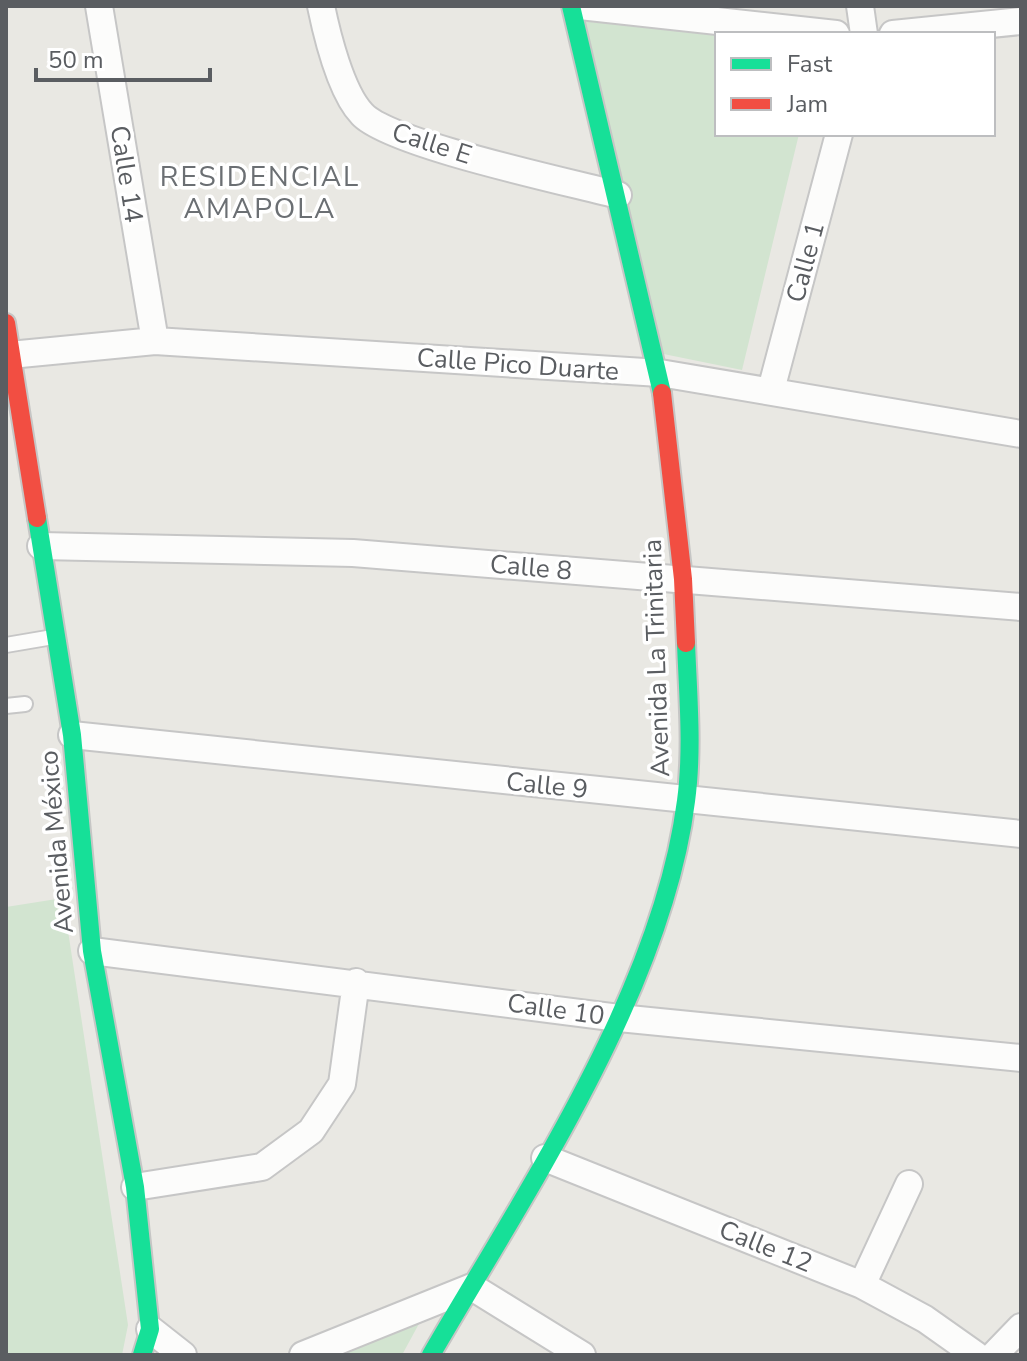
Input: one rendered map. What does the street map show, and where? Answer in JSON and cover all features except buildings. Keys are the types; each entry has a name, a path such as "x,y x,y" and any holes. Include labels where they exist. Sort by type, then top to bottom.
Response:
{"street":[{"name":"Calle 14","path":"99,6 155,341"},
{"name":"Calle E","path":"321,6 332,56 362,114 396,135 618,195"},
{"name":"Avenida La Trinitaria","path":"431,1355 545,1158 619,1018 656,928 673,872 686,801 690,741 683,579 660,373 571,6"},
{"path":"580,6 818,32"},
{"path":"860,6 864,32"},
{"path":"913,32 1021,21"},
{"name":"Calle 1","path":"771,390 838,136"},
{"name":"Avenida México","path":"6,323 72,735 92,951 135,1187 150,1329 142,1355"},
{"name":"Calle Pico Duarte","path":"10,355 155,341 660,373 1021,434"},
{"name":"Calle 8","path":"41,546 353,553 1021,607"},
{"name":"Calle 9","path":"72,735 1021,834"},
{"name":"Calle 10","path":"92,951 356,982 619,1018 1021,1058"},
{"path":"135,1187 262,1167 311,1131 342,1084 356,982"},
{"name":"Calle 12","path":"545,1158 862,1285 925,1319 976,1355"},
{"path":"862,1285 909,1184"},
{"path":"303,1355 472,1287 582,1355"},
{"path":"994,1355 1021,1327"},
{"path":"150,1329 183,1355"}],"lane":[{"path":"6,645 56,636"},
{"path":"6,706 25,704"}],"green space":[{"path":"566,20 715,32 715,136 799,136 742,370 644,350"},
{"path":"63,898 128,1325 122,1355 6,1355 6,907"},
{"path":"440,1285 402,1355 314,1355"}],"traffic: fast":[{"path":"571,6 662,393"},
{"path":"37,518 72,735 92,951 135,1187 150,1329 142,1355"},
{"path":"431,1355 585,1088 620,1017 649,945 672,873 686,801 690,742 686,643"}],"traffic: jam":[{"path":"6,323 37,518"},
{"path":"662,393 683,579 686,643"}],"district":[{"name":"RESIDENCIAL AMAPOLA","path":"260,192"}]}
